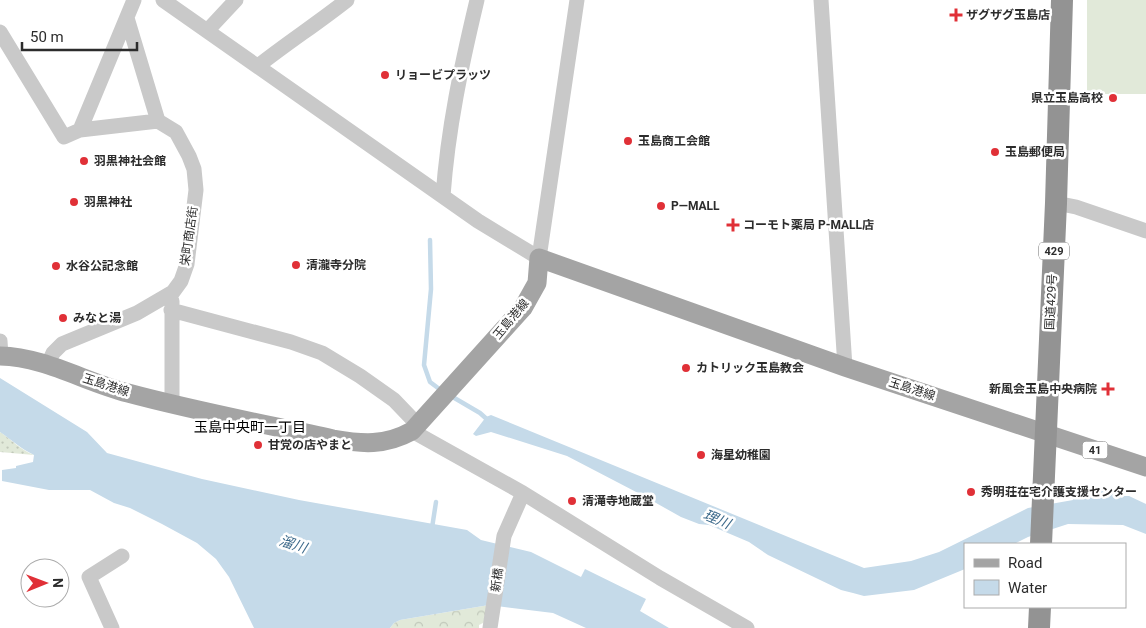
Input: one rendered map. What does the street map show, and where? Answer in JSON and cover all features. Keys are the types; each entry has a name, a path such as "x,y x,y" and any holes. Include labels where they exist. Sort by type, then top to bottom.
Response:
{"highway":[{"name":"国道429号","path":"1041,540 1056,203 1062,0"},
{"path":"1039,628 1040,608"}],"main road":[{"name":"玉島港線","path":"0,351 48,364 126,393 356,443 382,443 400,437 415,427 523,308 537,283 539,258 845,367 1045,433"},
{"name":"41","path":"1045,433 1146,467"}],"street":[{"path":"80,130 134,0"},
{"path":"163,0 478,221 539,258 577,0"},
{"path":"207,30 236,0"},
{"path":"258,66 347,0"},
{"path":"443,196 452,109 477,0"},
{"path":"820,0 845,367"},
{"path":"0,32 64,137 80,130 158,121 127,18"},
{"name":"栄町商店街","path":"158,121 176,132 194,169 196,190 187,264 181,281 173,292"},
{"path":"1056,203 1076,207 1146,231"},
{"path":"172,403 171,310 173,292"},
{"path":"48,364 53,354 62,344 137,313 173,292"},
{"path":"171,310 291,342 322,353 360,376 394,400 415,427 660,578 747,628"},
{"name":"新橋","path":"490,626 504,536 522,493"},
{"path":"112,628 89,577 122,556"}],"green space":[{"path":"1087,0 1146,0 1146,94 1087,94"},
{"path":"0,432 21,448 34,455 0,452"},
{"path":"489,605 487,621 479,625 479,628 390,628 400,620"}],"water":[{"name":"溜川","path":"0,378 87,432 107,453 202,479 299,500 467,530 481,540 531,552 581,577 585,569 646,599 640,611 669,628 586,628 553,613 489,605 400,620 390,628 254,628 229,577 216,559 197,543 130,508 114,503 90,490 49,490 2,481 2,470 16,468 16,466 33,462 34,455 0,432"},
{"name":"理川","path":"491,415 864,568 911,561 939,552 1028,508 1073,500 1073,493 1110,490 1121,496 1129,496 1146,504 1146,534 1123,525 1068,524 1028,537 1016,543 964,543 964,569 914,590 864,596 841,590 768,555 749,542 709,525 699,524 681,517 567,456 491,432 476,436 473,434 486,417"}],"waterway":[{"path":"430,240 431,289 424,365 430,382 442,391"},
{"path":"451,396 480,413 490,422"},
{"path":"432,528 436,502"}],"place":[{"name":"ザグザグ玉島店","path":"956,15"},
{"name":"リョービプラッツ","path":"385,75"},
{"name":"県立玉島高校","path":"1113,98"},
{"name":"玉島商工会館","path":"628,141"},
{"name":"玉島郵便局","path":"995,152"},
{"name":"羽黒神社会館","path":"84,161"},
{"name":"羽黒神社","path":"74,202"},
{"name":"P―MALL","path":"661,206"},
{"name":"コーモト薬局 P-MALL店","path":"733,225"},
{"name":"清瀧寺分院","path":"296,265"},
{"name":"水谷公記念館","path":"56,266"},
{"name":"みなと湯","path":"63,318"},
{"name":"カトリック玉島教会","path":"686,368"},
{"name":"新風会玉島中央病院","path":"1108,389"},
{"name":"甘党の店やまと","path":"258,445"},
{"name":"海星幼稚園","path":"701,455"},
{"name":"秀明荘在宅介護支援センター","path":"971,492"},
{"name":"清滝寺地蔵堂","path":"572,501"}],"district":[{"name":"玉島中央町一丁目","path":"250,427"}]}
